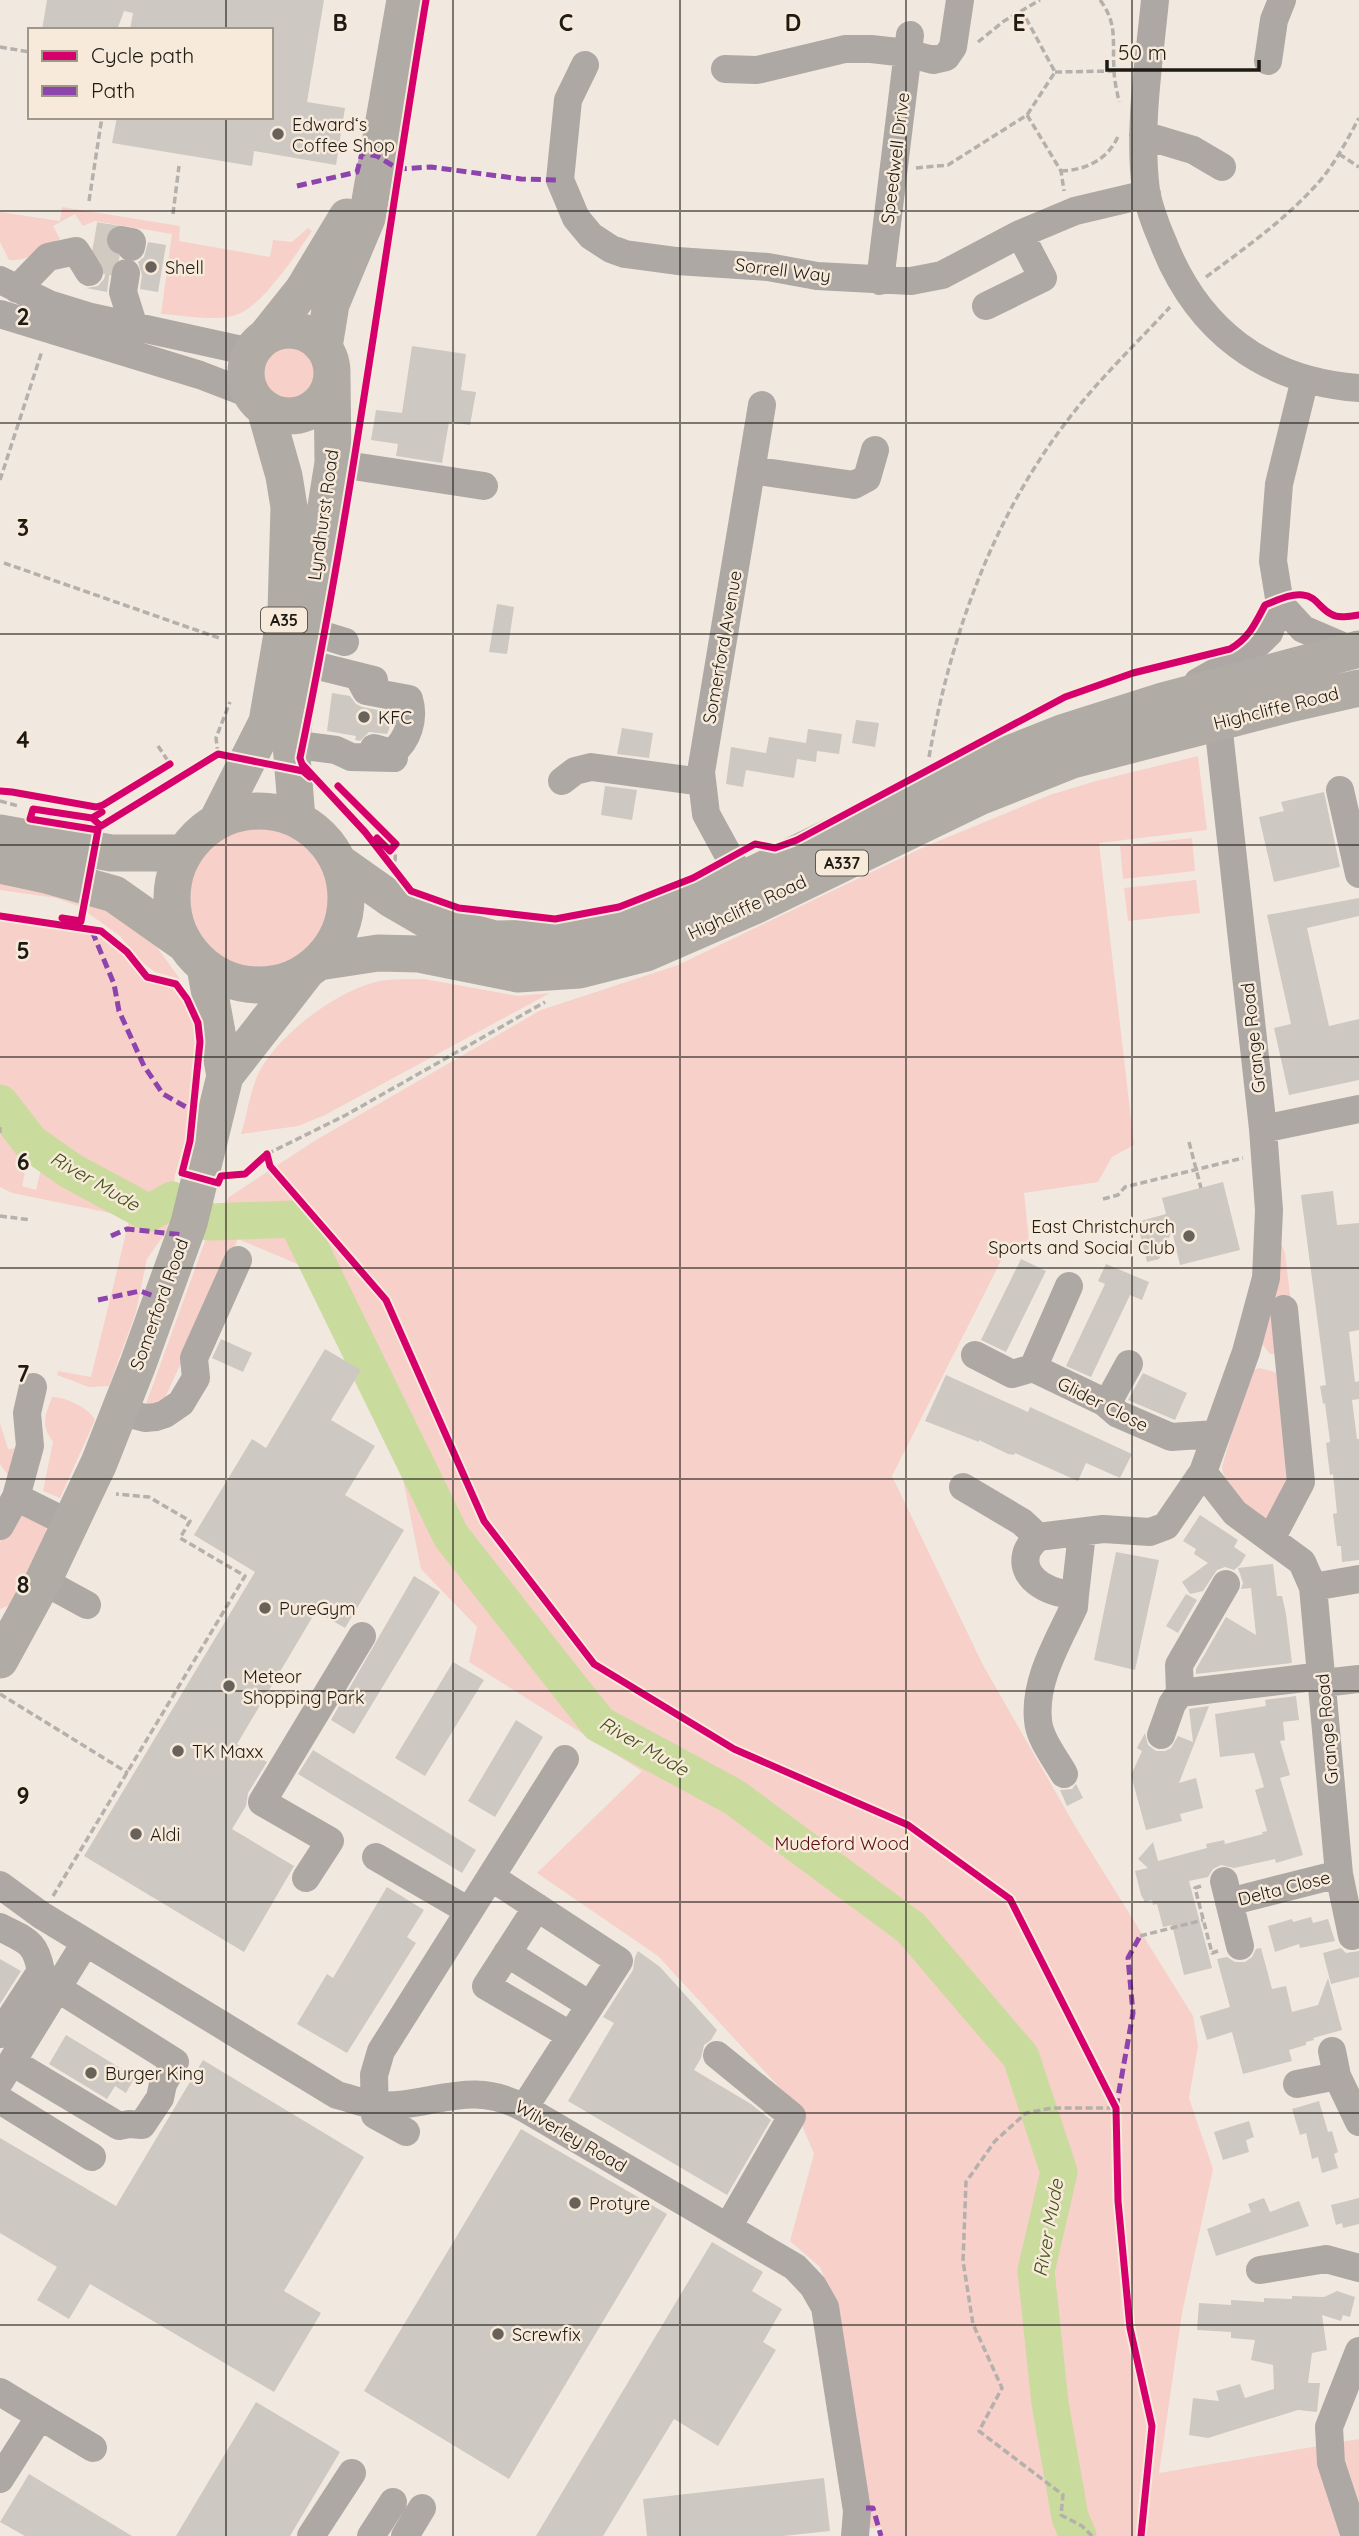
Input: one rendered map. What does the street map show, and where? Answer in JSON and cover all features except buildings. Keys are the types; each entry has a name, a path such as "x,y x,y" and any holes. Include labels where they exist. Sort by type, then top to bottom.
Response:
{"main road":[{"name":"Lyndhurst Road","path":"296,819 291,744 334,463 328,362 331,304 367,218 405,0"},
{"name":"Lyndhurst Road","path":"259,344 303,290 351,210 377,156"},
{"path":"259,344 279,331 304,332 315,338 328,362"},
{"name":"A35","path":"259,344 246,367 246,381 258,402 279,415 293,416 308,412 320,404 328,392 328,362"},
{"name":"Lyndhurst Road","path":"217,821 267,722 286,611 289,507 284,476 258,402"},
{"name":"Highcliffe Road","path":"340,863 391,899 429,920 495,939 562,938 630,927 742,880 966,771 1062,733 1163,701 1356,650"},
{"name":"Highcliffe Road","path":"312,967 378,953 419,954 518,974 579,970 646,953 754,906 991,793 1072,760 1359,688"},
{"path":"0,865 114,894 195,956 229,980 255,986 281,983 312,967 335,941 345,916 346,890 340,863 329,845 314,830 296,819 270,811 243,812 217,821 198,835 184,853 175,875 172,899 175,922 195,956"},
{"path":"0,833 111,853 184,853"},
{"name":"Somerford Road","path":"195,956 225,1076"},
{"name":"Somerford Road","path":"4,1644 43,1581 86,1490 138,1364 191,1214 225,1076 312,967"}],"street":[{"path":"725,69 757,70 845,49 908,44 933,60 946,58 953,47 960,0"},
{"path":"1155,0 1132,132 1147,194 1168,254 1186,293 1231,342 1260,362 1305,379 1359,388"},
{"path":"1268,61 1274,20 1282,0"},
{"name":"Speedwell Drive","path":"880,281 908,44"},
{"name":"Sorrell Way","path":"585,65 568,100 560,180 576,218 591,236 611,249 649,258 756,266 880,281 911,281 942,275 1020,234 1068,214 1147,194"},
{"path":"1132,132 1194,150 1222,167"},
{"path":"986,306 1043,278 1020,234"},
{"path":"134,327 123,292 106,258 48,257 8,284 49,304 134,327 184,336 259,344"},
{"path":"0,314 200,375 258,402"},
{"path":"1163,701 1247,655 1269,633 1280,604 1273,561 1279,484 1305,379"},
{"name":"Somerford Avenue","path":"742,880 705,814 701,772 762,405"},
{"path":"751,470 854,485 867,478 874,450"},
{"path":"334,463 484,486"},
{"path":"1280,604 1303,629 1356,650"},
{"path":"304,646 345,642"},
{"path":"304,646 358,676 415,690"},
{"path":"291,744 392,753 403,744 413,712 409,699 366,691 358,676"},
{"name":"Grange Road","path":"1218,723 1264,1141 1269,1210 1266,1278 1245,1352 1203,1472 1235,1513 1302,1562 1313,1587 1339,1874 1352,1936"},
{"path":"355,748 351,757 401,758 410,755"},
{"path":"562,781 575,771 591,767 702,782"},
{"path":"1348,807 1359,874"},
{"path":"1264,1141 1359,1108"},
{"path":"118,1411 145,1418 156,1417 181,1403 196,1378 194,1358 239,1260"},
{"path":"1033,1368 1069,1286"},
{"path":"1271,1539 1301,1482 1284,1309"},
{"path":"1245,1352 1278,1363 1289,1363"},
{"name":"Glider Close","path":"975,1355 1012,1374 1033,1368 1107,1404 1118,1414 1171,1437 1216,1434"},
{"path":"1107,1404 1129,1364"},
{"path":"0,1526 16,1497 30,1446 27,1413 33,1387"},
{"path":"1075,1595 1063,1595 1045,1588 1032,1577 1026,1564 1026,1555 1038,1537 1103,1529 1150,1532 1166,1526 1203,1472"},
{"path":"963,1487 1022,1522 1038,1537"},
{"path":"16,1497 70,1524"},
{"path":"1064,1774 1038,1722 1043,1675 1074,1607 1082,1533"},
{"path":"1313,1587 1359,1578"},
{"path":"43,1581 87,1605"},
{"path":"1161,1735 1172,1704 1180,1693 1179,1665 1226,1584"},
{"path":"306,1878 330,1841 262,1801 362,1636"},
{"path":"1180,1693 1323,1679 1359,1679"},
{"path":"406,2132 375,2115 374,2075 381,2051 565,1759"},
{"path":"376,1857 468,1911"},
{"name":"Delta Close","path":"1240,1946 1226,1891 1339,1874"},
{"path":"491,1877 619,1961 524,2108"},
{"name":"Wilverley Road","path":"0,1885 85,1942 219,2013 337,2095 373,2105 408,2104 447,2096 492,2094 524,2108 795,2267 813,2286 825,2308 856,2524"},
{"path":"537,1907 486,1986 569,2035"},
{"path":"0,1927 29,1942 37,1953 41,1971 0,2034"},
{"path":"57,1988 169,2073 160,2098 142,2125 129,2123 119,2126 6,2072 57,1988 85,1942"},
{"path":"507,1953 590,2005"},
{"path":"717,2055 792,2116 729,2227"},
{"path":"1297,2084 1335,2063 1359,2122"},
{"path":"0,2101 92,2157"},
{"path":"1260,2270 1326,2259 1359,2268"},
{"path":"1355,2536 1331,2463 1329,2427 1359,2351"},
{"path":"0,2392 93,2448"},
{"path":"0,2479 40,2416"},
{"path":"311,2536 352,2473"},
{"path":"371,2536 393,2502"},
{"path":"405,2536 422,2508"}],"path":[{"path":"1100,0 1110,13 1114,38 1114,71 1120,104"},
{"path":"1023,11 1055,72"},
{"path":"0,47 28,52"},
{"path":"1055,72 1114,71"},
{"path":"894,170 948,165 1027,115 1055,72"},
{"path":"1027,115 1061,171 1068,214"},
{"path":"927,769 966,607 1004,520 1070,416 1172,305 1276,225 1319,182 1339,154 1359,118"},
{"path":"89,201 102,119"},
{"path":"1061,171 1079,170 1098,162 1132,132"},
{"path":"1339,154 1359,167"},
{"path":"173,214 179,166"},
{"path":"0,480 49,329"},
{"path":"4,563 219,638"},
{"path":"218,754 216,738 230,702"},
{"path":"158,747 172,769 161,773"},
{"path":"206,761 218,754 230,757"},
{"path":"387,834 400,880"},
{"path":"390,851 395,863"},
{"path":"270,1166 268,1154 346,1115 553,998"},
{"path":"0,1127 0,1133"},
{"path":"1103,1199 1118,1195 1125,1187 1196,1170 1264,1141"},
{"path":"1189,1142 1201,1188"},
{"path":"0,1216 31,1220"},
{"path":"41,1915 246,1576 180,1538 190,1521 149,1497 86,1490"},
{"path":"0,1694 128,1773"},
{"path":"1140,1936 1203,1920"},
{"path":"1110,2095 1116,2108 1116,2121"},
{"path":"1093,2536 1082,2526 1061,2515 1063,2495 979,2431 1002,2388 974,2324 963,2261 966,2182 995,2141 1026,2113 1052,2108 1116,2108"}],"green space":[{"path":"62,207 180,226 179,241 270,257 273,240 292,242 308,228 312,231 278,279 257,302 236,315 199,318 161,314 172,234 95,221 83,226 75,214 53,226 60,239 29,257 9,260 0,242 0,212 60,221"},
{"path":"288,341 309,350 318,371 309,392 288,401 267,392 258,371 267,350"},
{"name":"Mudeford Wood","path":"1198,756 1207,830 1099,843 1134,1145 1112,1157 1098,1182 1024,1193 1030,1250 1007,1249 892,1476 983,1665 1075,1826 1193,2016 1198,2046 1189,2098 1213,2169 1182,2313 1159,2473 1359,2439 1359,2536 881,2536 882,2527 870,2528 836,2305 820,2267 790,2241 814,2154 792,2101 658,1956 537,1873 642,1771 469,1662 477,1627 421,1569 402,1474 365,1375 307,1268 238,1239 163,1402 146,1404 208,1233 229,1197 316,1140 541,1010 678,965 924,847 1050,795"},
{"path":"259,825 287,830 311,847 328,871 333,899 328,927 311,951 287,968 259,973 231,968 207,951 190,927 185,899 190,871 207,847 231,830"},
{"path":"1192,838 1195,871 1123,879 1120,846"},
{"path":"0,874 82,891 154,943 180,979 155,972 143,963 120,936 78,906 56,898 0,890"},
{"path":"1196,880 1200,913 1128,921 1124,888"},
{"path":"0,920 101,935 125,954 144,981 174,988 184,1001 193,1024 195,1042 185,1141 175,1175 168,1229 147,1259 136,1312 109,1386 89,1387 57,1375 58,1371 91,1377 130,1217 12,1193 0,1187","holes":["31,1143 45,1153 36,1190 22,1186"]},
{"path":"424,979 518,996 550,993 325,1115 298,1126 241,1134 259,1072 280,1044 309,1017 360,987 387,980"},
{"path":"1280,1241 1285,1253 1291,1303 1275,1354 1270,1354 1260,1341"},
{"path":"1259,1368 1275,1372 1282,1383 1293,1474 1267,1522 1232,1492 1222,1467 1248,1377 1251,1371"},
{"path":"52,1397 76,1404 88,1411 95,1420 60,1498 43,1491 53,1442 45,1425"},
{"path":"0,1423 8,1449 19,1448 11,1480 0,1464"},
{"path":"23,1515 46,1524 47,1537 12,1604 0,1609 0,1541 16,1519"}],"waterway":[{"name":"River Mude","path":"0,1103 31,1143 71,1171 149,1213 172,1200 209,1222 296,1219 451,1536 599,1724 734,1797 911,1928 1021,2057 1059,2172 1036,2271 1050,2403 1070,2517 1078,2536"}],"tunnel":[{"path":"95,236 121,240"},
{"path":"91,258 128,264"}],"marked path":[{"path":"297,186 357,172 362,153 377,156 398,169 431,167 521,179 560,180"},
{"path":"92,931 114,984 119,1011 144,1066 163,1094 193,1111"},
{"path":"111,1236 127,1229 184,1235"},
{"path":"98,1300 140,1291 162,1299"},
{"path":"1116,2108 1133,2013 1128,1958 1140,1936"},
{"path":"866,2508 873,2508 881,2536"}],"cycle path":[{"path":"426,0 352,475 300,758 302,764 365,832 411,891 459,908 555,919 619,907 693,878 755,844 775,848 797,840 1065,697 1133,673 1230,649 1247,635 1265,605 1294,595 1303,595 1334,616 1359,615"},
{"path":"92,818 101,826 218,754 303,771 310,777"},
{"path":"0,791 96,807 170,764"},
{"path":"338,786 396,844 390,851 377,838"},
{"path":"62,918 81,921 98,830 30,819 33,809 92,818 102,812"},
{"path":"0,916 101,931 127,952 147,977 176,984 187,999 198,1023 200,1042 190,1141 182,1173 218,1183 221,1176 245,1174 267,1154"},
{"path":"267,1154 270,1166 386,1300 484,1521 594,1664 734,1749 908,1825 1010,1899 1116,2108 1118,2201 1130,2328 1152,2426 1141,2536"}],"place":[{"name":"Edward‘s Coffee Shop","path":"278,134"},
{"name":"Shell","path":"151,267"},
{"name":"KFC","path":"364,717"},
{"name":"East Christchurch Sports and Social Club","path":"1189,1236"},
{"name":"PureGym","path":"265,1608"},
{"name":"Meteor Shopping Park","path":"229,1686"},
{"name":"TK Maxx","path":"178,1751"},
{"name":"Aldi","path":"136,1834"},
{"name":"Burger King","path":"91,2073"},
{"name":"Protyre","path":"575,2203"},
{"name":"Screwfix","path":"498,2334"}]}
